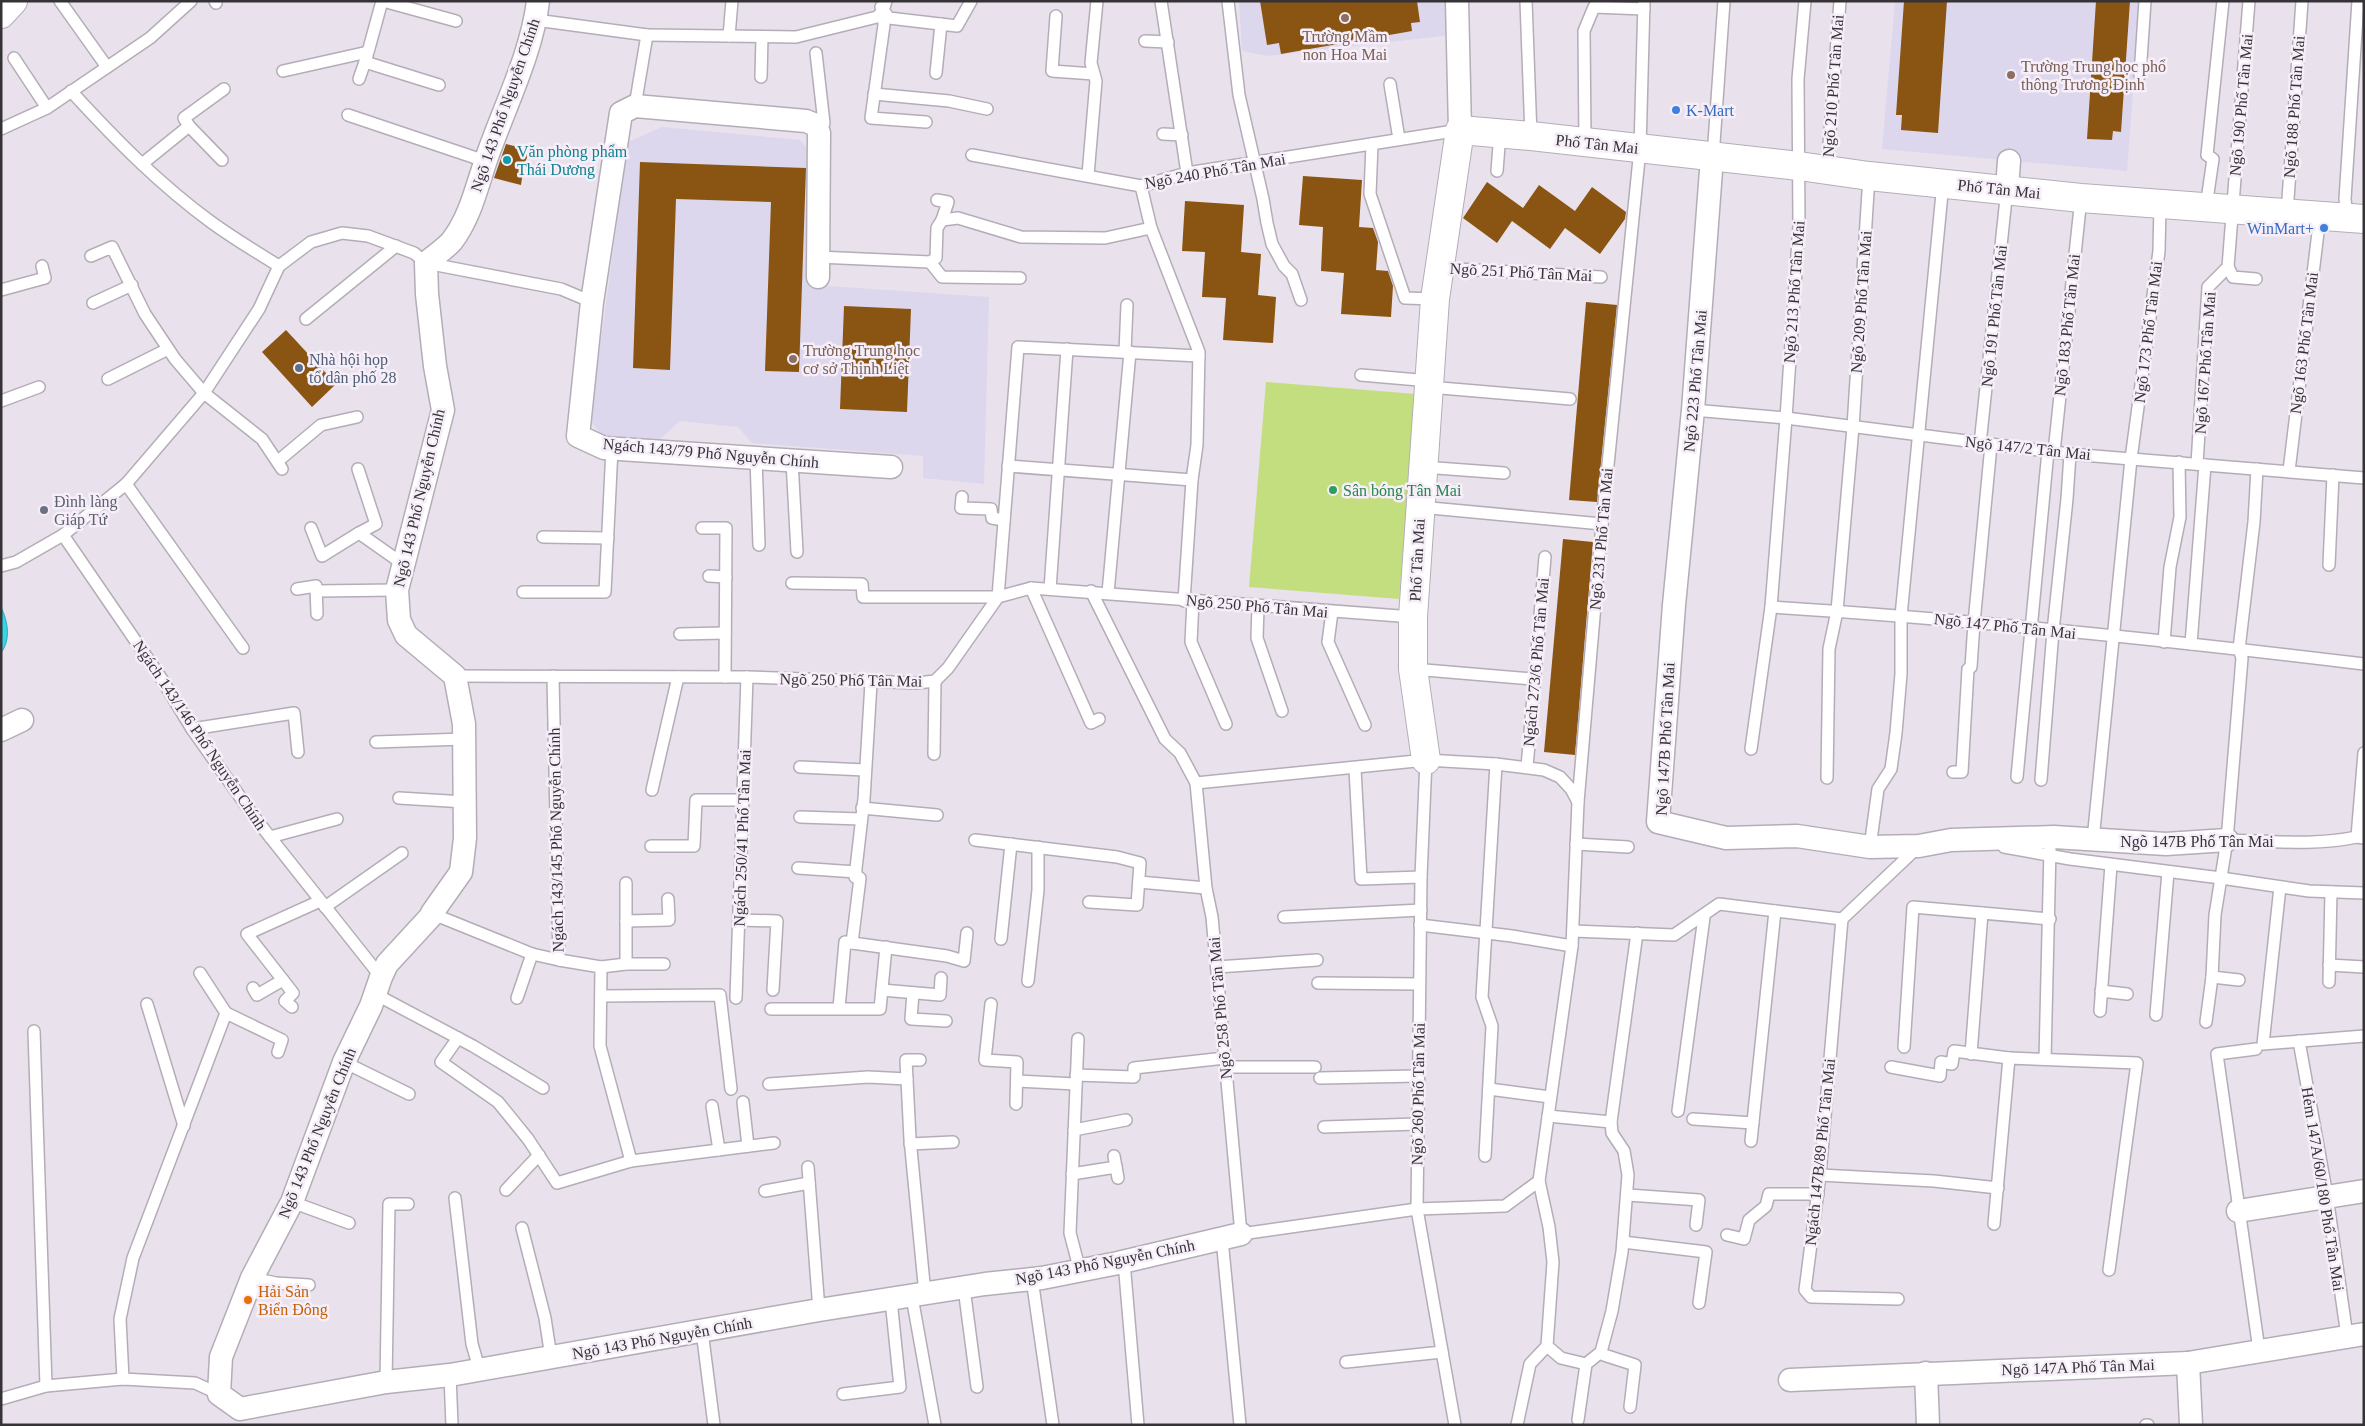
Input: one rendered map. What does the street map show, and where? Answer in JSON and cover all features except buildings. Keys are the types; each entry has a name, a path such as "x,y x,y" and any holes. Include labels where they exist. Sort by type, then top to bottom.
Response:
{"street":[{"path":"1,14 13,1"},
{"path":"1457,1 1460,130"},
{"name":"Ngõ 143 Phố Nguyễn Chính","path":"537,10 513,88 485,161 470,209 452,241 426,263 426,294 443,410 397,590 399,620 406,635 455,676 464,724 465,838 461,872 433,914 386,964 371,1006 344,1062 292,1202 252,1278 221,1357 219,1394 240,1409 386,1382 450,1375 479,1368 819,1310 1080,1271 1231,1236"},
{"path":"635,106 806,121 816,125 819,133 818,267"},
{"name":"Ngách 143/79 Phố Nguyễn Chính","path":"635,106 621,113 592,302 578,436 604,448 891,467"},
{"name":"Phố Tân Mai","path":"1426,760 1413,669 1413,617 1435,300 1460,130 1531,136 1798,166 1869,176 2081,198 2356,218"},
{"name":"Ngõ 223 Phố Tân Mai","path":"1674,605 1693,410 1712,157"},
{"path":"2007,189 2009,161"},
{"name":"Ngõ 147B Phố Tân Mai","path":"1674,605 1658,822 1726,838 1797,836 1870,847 1919,846 1951,840 2050,847 2093,840 2166,844 2227,840"},
{"path":"1,730 22,720"},
{"path":"2238,1211 2364,1191"},
{"name":"Ngõ 147A Phố Tân Mai","path":"1790,1380 2188,1363 2355,1335"},
{"path":"2188,1363 2191,1425"},
{"path":"1926,1373 1928,1425"}],"lane":[{"path":"60,1 107,67"},
{"path":"1,128 47,108 150,38 191,1"},
{"path":"359,79 382,1 456,21"},
{"path":"728,36 732,1"},
{"path":"882,4 889,18 957,26 971,1"},
{"path":"1088,175 1096,81 1091,62 1097,1"},
{"path":"1155,1 1161,2 1187,173"},
{"path":"1228,1 1239,95 1272,244 1284,266 1292,274 1301,300"},
{"path":"1526,1 1531,136"},
{"path":"1712,157 1724,1"},
{"name":"Ngõ 213 Phố Tân Mai","path":"1751,749 1771,607 1786,418 1799,224 1798,79 1805,1"},
{"name":"Ngõ 210 Phố Tân Mai","path":"1827,170 1840,1"},
{"path":"2140,75 2145,1"},
{"path":"2223,1 2207,154 2213,158 2228,267 2233,277 2256,279"},
{"name":"Ngõ 190 Phố Tân Mai","path":"2219,208 2249,1"},
{"name":"Ngõ 188 Phố Tân Mai","path":"2287,213 2302,1"},
{"path":"2356,218 2345,198 2358,1"},
{"path":"537,10 647,35 762,37 806,34 869,20 877,17 882,4"},
{"path":"882,4 884,26 871,118 926,122"},
{"path":"1585,143 1584,30 1594,7 1644,5"},
{"name":"Ngõ 231 Phố Tân Mai","path":"1547,1346 1552,1262 1540,1181 1572,946 1578,802 1602,524 1640,149 1644,5"},
{"path":"1056,16 1052,71 1094,74"},
{"path":"936,73 941,24"},
{"path":"635,106 647,35"},
{"path":"761,77 762,37"},
{"path":"1145,41 1168,42"},
{"path":"816,53 824,123 819,133"},
{"path":"283,71 367,57 439,86"},
{"path":"14,58 47,108"},
{"path":"1390,84 1400,140"},
{"path":"222,160 189,126 184,118 224,89"},
{"path":"71,91 119,144 212,223 279,266"},
{"path":"874,94 949,101 987,109"},
{"path":"348,115 485,161"},
{"path":"142,164 189,126"},
{"name":"Ngõ 240 Phố Tân Mai","path":"972,155 1141,186 1187,173 1460,130"},
{"path":"1497,171 1500,133"},
{"path":"1163,134 1182,135"},
{"path":"1372,144 1370,194 1405,298 1435,300"},
{"name":"Ngõ 209 Phố Tân Mai","path":"1827,778 1829,649 1837,611 1853,427 1869,176"},
{"path":"1870,847 1878,789 1891,769 1896,733 1901,674 1901,616 1943,183"},
{"path":"1141,186 1151,228 1199,356 1197,445 1192,480 1189,601 1191,642 1226,724"},
{"name":"Ngõ 191 Phố Tân Mai","path":"1953,772 1962,772 1968,669 1971,667 1986,444 2007,189"},
{"name":"Ngõ 183 Phố Tân Mai","path":"2017,777 2030,629 2081,198"},
{"path":"818,267 930,262 936,258 937,228 948,202 937,200"},
{"name":"Ngõ 173 Phố Tân Mai","path":"2093,840 2112,637 2132,459 2159,251 2160,205"},
{"name":"Ngõ 163 Phố Tân Mai","path":"2289,471 2320,216"},
{"path":"942,220 958,218 1021,237 1105,238 1151,228"},
{"path":"1,566 16,562 63,535 126,484 204,393 259,309 279,266 311,242 342,233 368,236 414,253 426,263 561,289 592,302"},
{"path":"306,319 396,246"},
{"path":"91,256 112,247 145,314 168,350 204,393 262,439 280,465 321,425 357,417"},
{"path":"930,262 942,277 1020,278"},
{"path":"1,290 45,278 42,266"},
{"name":"Ngõ 167 Phố Tân Mai","path":"2191,644 2208,287 2228,267"},
{"name":"Ngõ 251 Phố Tân Mai","path":"1440,268 1601,277"},
{"path":"93,303 132,285"},
{"path":"1108,593 1119,474 1127,352 1127,305"},
{"path":"792,583 862,584 863,597 998,597 1018,347 1199,356"},
{"path":"1050,589 1067,349"},
{"path":"108,379 168,350"},
{"path":"1361,375 1570,400"},
{"path":"1,401 39,387"},
{"name":"Ngõ 147/2 Tân Mai","path":"1693,410 1786,418 2070,454 2364,478"},
{"path":"523,592 605,592 612,448"},
{"path":"2041,780 2070,454"},
{"path":"756,458 760,545"},
{"path":"792,461 797,552"},
{"path":"2164,642 2170,567 2180,518 2179,462"},
{"path":"1008,466 1192,480"},
{"path":"1423,467 1504,473"},
{"path":"2206,1022 2212,978 2215,915 2227,840 2242,658 2239,649 2254,522 2257,468"},
{"path":"311,528 322,556 376,524 358,469"},
{"path":"2328,565 2333,475"},
{"path":"126,484 243,648"},
{"path":"962,497 961,508 991,509 992,518 1004,520"},
{"path":"1420,507 1602,524"},
{"path":"702,528 726,528 725,677"},
{"path":"359,533 403,564"},
{"name":"Ngách 143/146 Phố Nguyễn Chính","path":"63,535 161,678 192,730 270,837 323,904 378,985"},
{"path":"543,537 608,538"},
{"name":"Ngách 273/6 Phố Tân Mai","path":"1527,767 1533,679 1545,557"},
{"path":"709,576 726,576"},
{"path":"297,589 316,586 317,614"},
{"path":"1031,588 1091,723 1099,719"},
{"name":"Ngõ 250 Phố Tân Mai","path":"455,676 725,677 870,683 935,681 948,668 998,597 1031,588 1091,591 1258,607 1413,617"},
{"path":"316,591 397,590"},
{"name":"Ngõ 258 Phố Tân Mai","path":"1091,591 1165,739 1180,753 1196,783 1206,888 1212,916 1225,1063 1240,1425"},
{"path":"1258,607 1257,638 1282,711"},
{"name":"Ngõ 147 Phố Tân Mai","path":"1771,607 1974,623 2239,649 2364,664"},
{"path":"1332,612 1328,642 1365,725"},
{"path":"680,634 725,633"},
{"path":"1413,669 1533,679"},
{"name":"Ngách 143/145 Phố Nguyễn Chính","path":"433,914 532,954 559,960 553,676"},
{"path":"652,790 678,677"},
{"name":"Ngách 250/41 Phố Tân Mai","path":"736,998 748,678"},
{"path":"934,754 935,681"},
{"path":"852,943 860,878 855,877 862,813 870,683"},
{"path":"192,730 294,713 298,752"},
{"path":"376,742 464,739"},
{"path":"2361,837 2364,753"},
{"path":"1196,783 1355,769 1426,760 1496,764 1544,770 1560,777 1578,802"},
{"name":"Ngõ 260 Phố Tân Mai","path":"1426,760 1420,877 1417,1209 1455,1425"},
{"path":"1485,1156 1492,1026 1482,997 1484,932 1496,764"},
{"path":"800,767 865,770"},
{"path":"1355,769 1361,879 1420,877"},
{"path":"399,798 465,802"},
{"path":"651,846 694,846 696,800 743,800"},
{"path":"800,816 862,813 938,815"},
{"path":"270,837 337,819"},
{"name":"Ngõ 147B Phố Tân Mai","path":"2227,840 2279,841 2295,844 2361,837"},
{"path":"975,840 1117,857 1140,863 1137,905 1089,902"},
{"path":"1001,939 1011,844"},
{"path":"1576,844 1628,846"},
{"path":"1572,931 1674,936 1704,917 1719,904 1842,919 1919,846"},
{"path":"1028,982 1038,890 1038,847"},
{"path":"2045,1059 2050,919 2050,847"},
{"name":"Ngõ 147B Phố Tân Mai","path":"2050,847 2111,865 2280,887 2364,893"},
{"path":"292,1007 284,1001 292,993 247,934 323,904 402,853"},
{"path":"2100,1011 2111,865"},
{"path":"798,868 856,872"},
{"path":"2156,1015 2168,872"},
{"path":"1139,882 1206,888"},
{"path":"626,883 626,964"},
{"path":"2280,887 2263,1044 2364,1036"},
{"path":"2329,982 2331,892"},
{"path":"626,921 669,920 668,899"},
{"path":"1904,1047 1913,907 2050,919"},
{"path":"1284,917 1420,910"},
{"path":"1751,1141 1775,911"},
{"path":"1971,1054 1982,913"},
{"path":"1678,1111 1704,917"},
{"name":"Ngách 147B/89 Phố Tân Mai","path":"1842,919 1820,1175 1805,1290 1807,1295 1811,1296 1898,1299"},
{"path":"739,920 777,921 774,990"},
{"path":"1420,925 1484,932 1572,946"},
{"path":"839,1008 845,942 947,956 964,961 967,933"},
{"path":"1578,1420 1586,1364 1601,1352 1612,1311 1623,1242 1628,1196 1628,1175 1624,1151 1612,1133 1611,1122 1637,934"},
{"path":"771,1009 880,1009 886,947"},
{"path":"517,998 532,954"},
{"path":"559,960 601,967 626,964 664,964"},
{"path":"1217,967 1317,960"},
{"path":"2329,964 2364,966"},
{"path":"601,967 600,1046 631,1161"},
{"path":"200,973 226,1014 282,1040 278,1052"},
{"path":"882,990 940,995 941,978"},
{"path":"2212,978 2239,980"},
{"path":"253,988 257,996 283,980"},
{"path":"1318,983 1419,984"},
{"path":"378,985 458,1038 544,1088"},
{"path":"2102,991 2127,994"},
{"path":"913,993 911,1019 946,1021"},
{"path":"600,996 720,995 731,1089"},
{"path":"147,1004 184,1126"},
{"path":"991,1004 985,1060 1017,1062 1016,1104"},
{"path":"123,1379 120,1319 133,1258 226,1014"},
{"path":"34,1031 46,1386"},
{"path":"458,1038 441,1062 498,1102 558,1183 631,1161 774,1144"},
{"path":"1078,1039 1070,1233 1080,1271"},
{"name":"Hẻm 147A/60/180 Phố Tân Mai","path":"2299,1041 2355,1335"},
{"path":"2256,1049 2217,1054 2259,1350"},
{"path":"1891,1067 1940,1076 1941,1062 1952,1064 1954,1051 2009,1058 2137,1063 2109,1270"},
{"path":"1994,1224 2009,1058"},
{"path":"843,1394 900,1387 910,1297 910,1144 906,1060 920,1060"},
{"path":"344,1062 409,1094"},
{"path":"1017,1081 1134,1077 1134,1068 1225,1063 1315,1067"},
{"path":"1320,1078 1418,1076"},
{"path":"769,1084 868,1077 907,1079"},
{"path":"1489,1089 1550,1098"},
{"path":"743,1102 748,1146"},
{"path":"712,1106 719,1150"},
{"path":"1548,1116 1611,1122"},
{"path":"1074,1130 1126,1120"},
{"path":"1693,1120 1753,1123"},
{"path":"1324,1127 1417,1124"},
{"path":"910,1144 953,1142"},
{"path":"506,1190 539,1155"},
{"path":"808,1167 819,1310"},
{"path":"1072,1174 1116,1167"},
{"path":"1820,1175 1934,1181 1998,1188"},
{"path":"1231,1236 1417,1209 1505,1206 1540,1181"},
{"path":"765,1191 809,1183"},
{"path":"1727,1235 1744,1239 1749,1220 1766,1206 1768,1194 1818,1194"},
{"path":"1628,1196 1699,1200 1696,1225"},
{"path":"456,1198 472,1344 479,1368"},
{"path":"292,1202 349,1223"},
{"path":"386,1382 389,1204 408,1204"},
{"path":"522,1228 545,1318 551,1357"},
{"path":"1623,1242 1706,1252 1699,1303"},
{"path":"1124,1262 1138,1425"},
{"path":"252,1278 276,1283 309,1285"},
{"path":"1032,1279 1053,1425"},
{"path":"964,1288 977,1387"},
{"path":"910,1297 935,1425"},
{"path":"702,1331 714,1425"},
{"path":"1517,1425 1530,1364 1547,1346 1561,1358 1586,1364"},
{"path":"1346,1362 1442,1352"},
{"path":"1601,1352 1604,1356 1635,1365 1630,1407"},
{"path":"450,1375 452,1425"},
{"path":"1,1398 46,1386 123,1379 195,1382 219,1394"}],"shaded area":[{"name":"Trường Mầm non Hoa Mai","path":"1239,1 1446,1 1451,35 1268,56 1242,51"},
{"name":"Trường Trung học phổ thông Trương Định","path":"1895,1 2140,1 2127,171 1882,149"},
{"name":"Trường Trung học cơ sở Thịnh Liệt","path":"662,127 800,140 813,155 814,285 989,297 984,484 923,478 923,456 752,443 738,427 680,421 660,439 602,436 590,420 628,142"}],"green space":[{"name":"Sân bóng Tân Mai","path":"1266,382 1416,394 1399,599 1249,587"}],"water":[{"path":"1,607 7,636 1,653"}],"place":[{"name":"Trường Mầm non Hoa Mai","path":"1345,18"},
{"name":"Trường Trung học phổ thông Trương Định","path":"2011,75"},
{"name":"K-Mart","path":"1676,110"},
{"name":"Văn phòng phẩm Thái Dương","path":"507,160"},
{"name":"WinMart+","path":"2324,228"},
{"name":"Trường Trung học cơ sở Thịnh Liệt","path":"793,359"},
{"name":"Nhà hội họp tổ dân phố 28","path":"299,368"},
{"name":"Sân bóng Tân Mai","path":"1333,490"},
{"name":"Đình làng Giáp Tứ","path":"44,510"},
{"name":"Hải Sản Biển Đông","path":"248,1300"}]}
